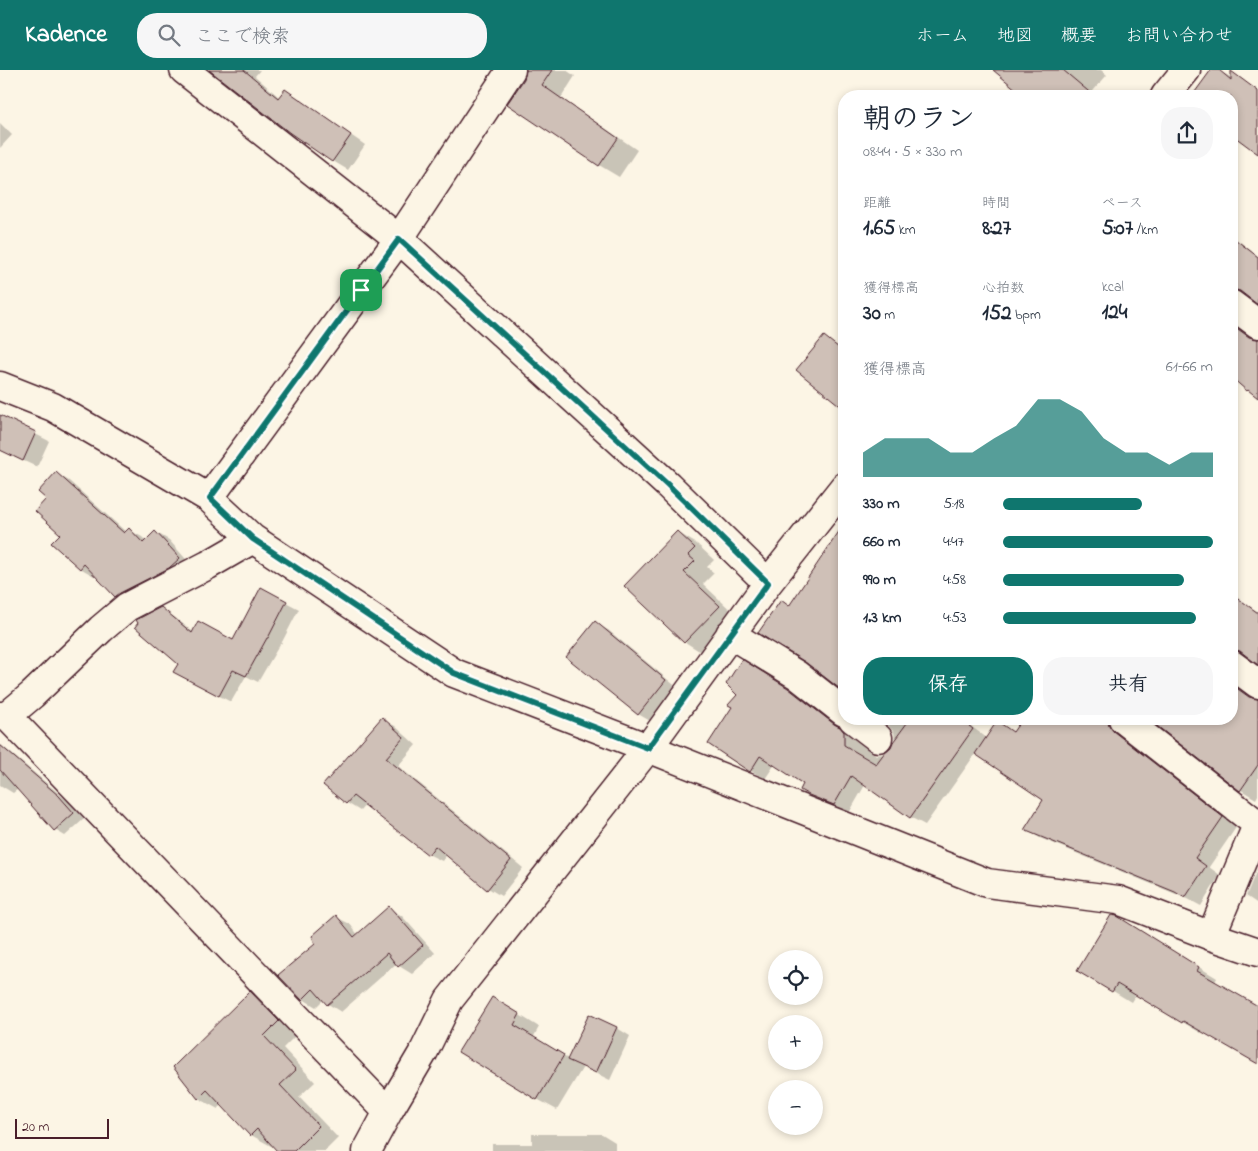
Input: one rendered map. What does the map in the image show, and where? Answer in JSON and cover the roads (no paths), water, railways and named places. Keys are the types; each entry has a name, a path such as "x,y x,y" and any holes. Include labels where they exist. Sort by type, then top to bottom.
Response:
{"street":[{"path":"184,70 399,239 668,485 768,583"},
{"path":"210,498 399,239 512,70"},
{"path":"1169,90 1181,72"},
{"path":"1238,309 1258,324"},
{"path":"0,386 53,407 210,498 253,539 454,673 648,748 987,884 1118,900 1258,952"},
{"path":"367,1151 424,1051 449,1000 648,748 768,583 838,495"},
{"path":"253,539 128,608 101,629 32,695 4,716 388,1112"},
{"path":"730,634 796,675 838,707"},
{"path":"1238,669 1258,684"},
{"path":"861,725 878,738"},
{"path":"1131,725 1257,824 1211,936"}]}
